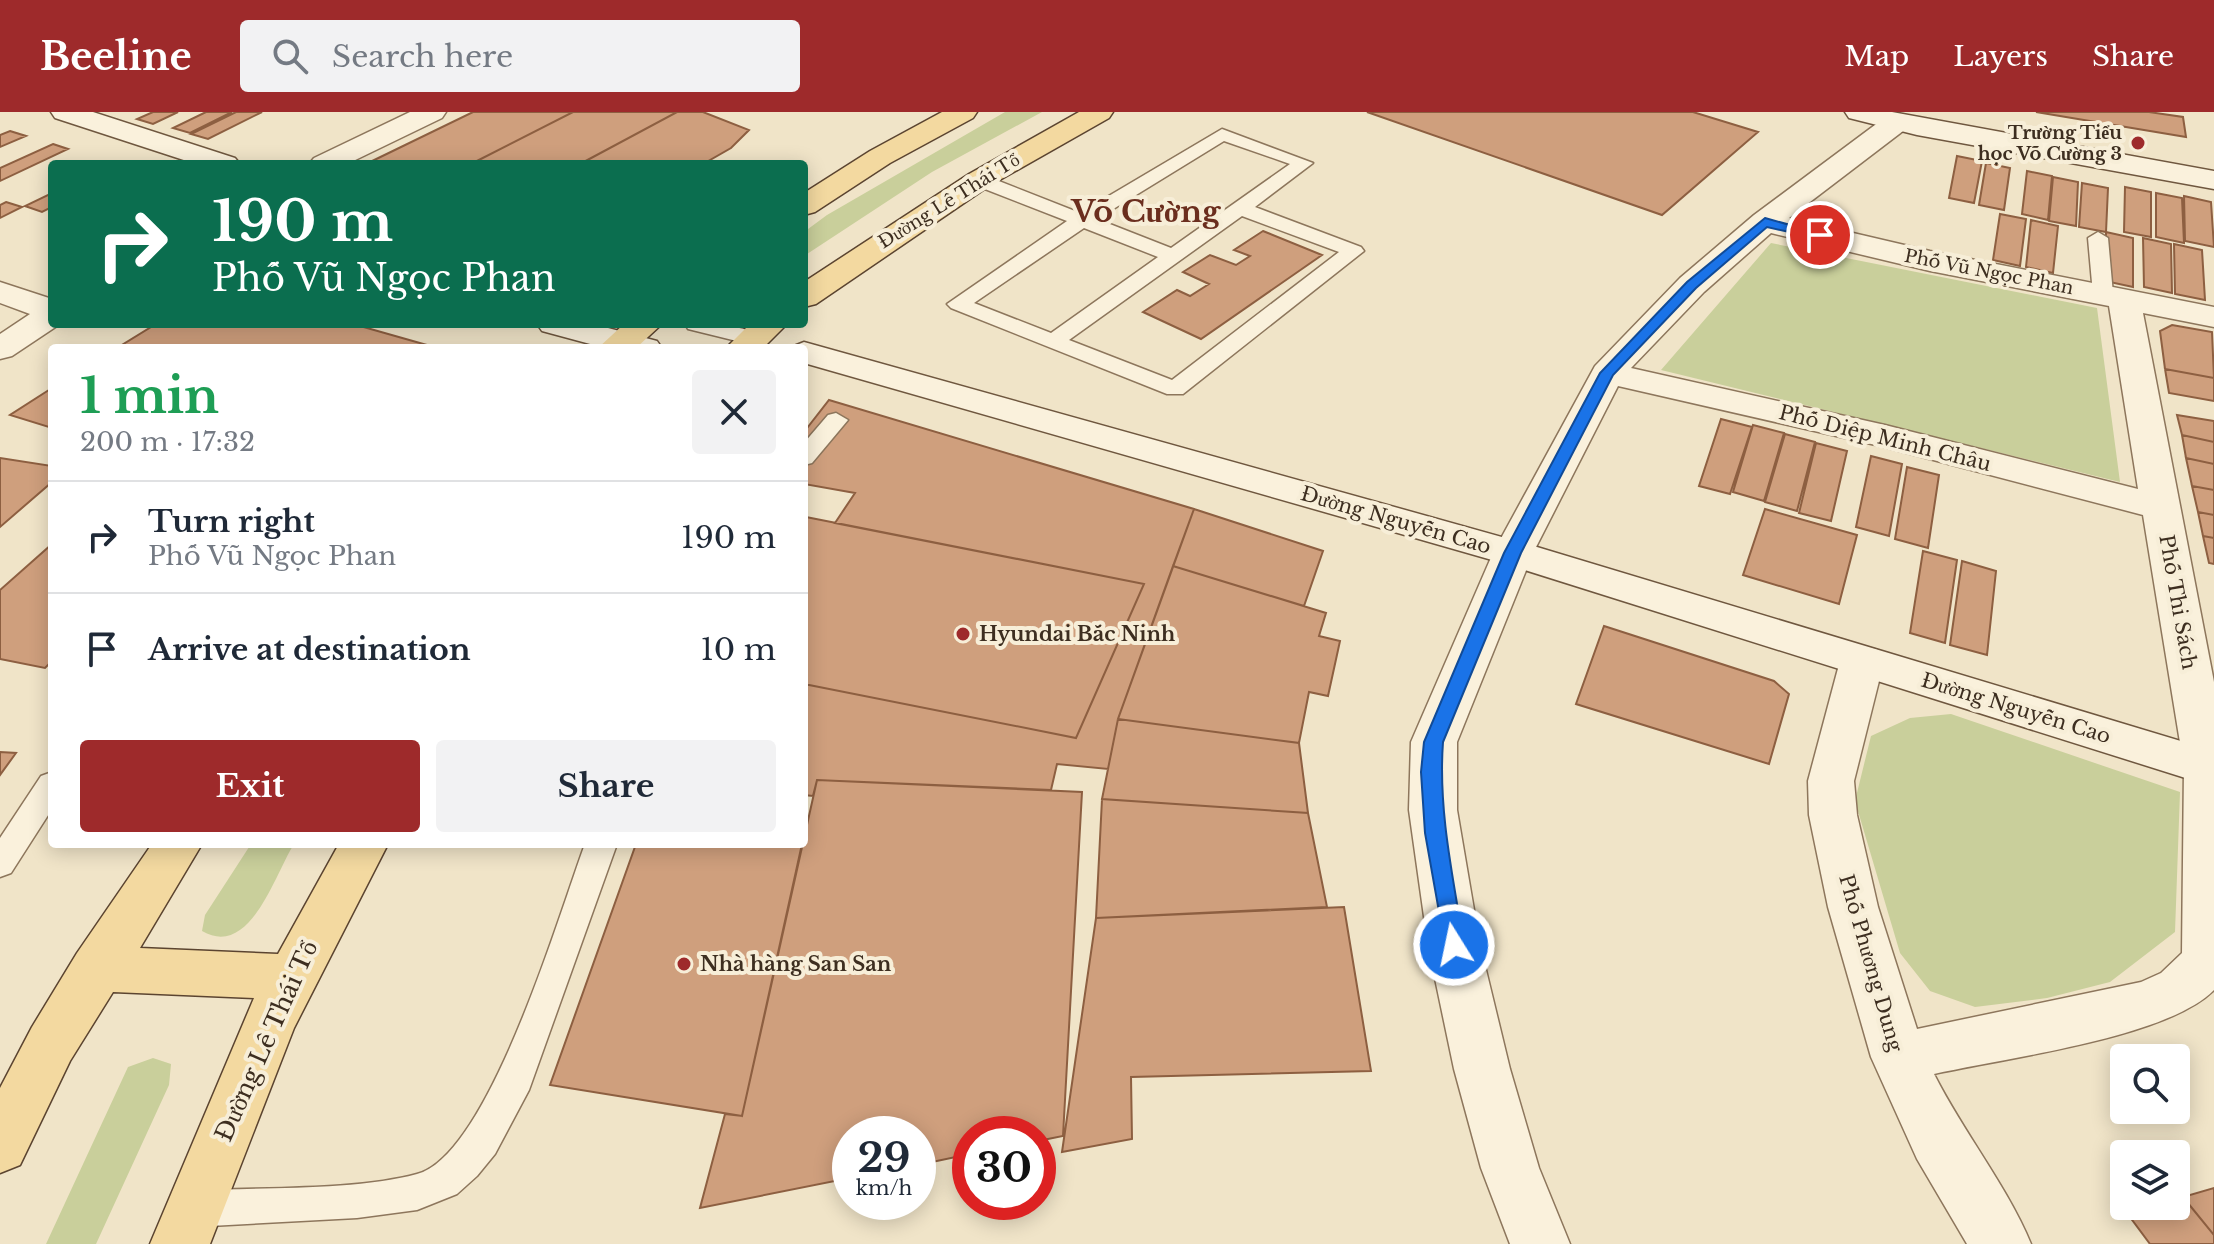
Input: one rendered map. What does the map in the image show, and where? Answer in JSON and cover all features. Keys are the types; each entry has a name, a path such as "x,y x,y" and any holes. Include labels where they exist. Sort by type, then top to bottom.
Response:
{"main road":[{"path":"808,203 880,157 963,112"},
{"name":"Đường Lê Thái Tổ","path":"808,294 979,180 1099,112"},
{"path":"0,1146 51,1044 175,848"},
{"name":"Đường Lê Thái Tổ","path":"186,1226 291,977 362,848"},
{"path":"96,969 291,977"}],"street":[{"path":"65,112 213,160"},
{"path":"332,160 432,112"},
{"path":"1540,1244 1510,1168 1478,1053 1437,855 1431,772 1434,742 1442,715 1513,553 1607,373 1692,285 1878,117 2214,180"},
{"name":"Phố Vũ Ngọc Phan","path":"1765,222 1930,261 2214,317"},
{"path":"0,292 48,310"},
{"name":"Phố Thi Sách","path":"1898,1057 2105,1016 2148,1004 2180,989 2208,961 2211,768 2162,508 2114,296"},
{"path":"0,349 48,315"},
{"path":"572,328 632,341"},
{"path":"755,337 777,344"},
{"name":"Đường Nguyễn Cao","path":"808,353 1513,553 2211,768"},
{"name":"Phố Diệp Minh Châu","path":"1607,373 1885,436 2162,508"},
{"name":"Phố Phương Dung","path":"1862,661 1831,781 1833,815 1853,907 1898,1057 1937,1140 2001,1244"}],"lane":[{"path":"1053,341 1240,208 1304,163 1222,134 1082,220 958,304 1175,389 1354,251 1240,208"},
{"path":"979,180 1173,256"},
{"path":"2098,238 2114,296"},
{"path":"714,328 755,337"},
{"path":"808,453 836,420"},
{"path":"0,864 48,790"},
{"path":"186,1226 417,1192 444,1181 464,1164 482,1142 511,1090 600,848"}],"green space":[{"path":"1005,112 1042,112 932,172 808,253 808,229"},
{"path":"1771,243 2097,308 2120,482 1661,370"},
{"path":"1951,714 2180,792 2175,932 2110,982 2047,998 1975,1007 1930,991 1900,953 1855,801 1871,736 1910,718"},
{"path":"248,848 292,848 269,893 247,924 234,934 219,937 202,931 205,915"},
{"path":"153,1058 171,1064 169,1085 96,1244 46,1244 128,1067"}],"building":[{"path":"153,112 178,112 153,124 137,119"},
{"path":"206,112 232,112 190,133 173,128"},
{"path":"236,112 262,112 208,139 191,134"},
{"path":"473,112 573,112 479,160 374,160"},
{"path":"573,112 677,112 587,160 479,160"},
{"path":"677,112 703,112 749,130 731,148 710,160 587,160"},
{"path":"1367,112 1693,112 1758,132 1662,215"},
{"path":"2036,112 2149,112 2183,117 2186,137"},
{"path":"10,131 26,136 0,147 0,135"},
{"path":"53,144 68,149 0,181 0,168"},
{"path":"1957,156 1982,161 1974,203 1949,198"},
{"path":"1986,163 2010,168 2004,210 1979,205"},
{"path":"2027,171 2052,176 2048,220 2022,214"},
{"path":"2053,177 2078,182 2076,226 2049,221"},
{"path":"2082,183 2108,188 2106,232 2079,227"},
{"path":"2125,187 2151,192 2151,237 2124,232"},
{"path":"2156,193 2182,198 2184,243 2156,237"},
{"path":"48,195 48,209 42,212 25,206"},
{"path":"2184,196 2211,202 2214,247 2185,241"},
{"path":"6,202 22,207 0,218 0,205"},
{"path":"2000,214 2026,219 2020,266 1993,260"},
{"path":"2031,220 2058,226 2053,273 2026,267"},
{"path":"1263,231 1322,255 1201,339 1143,312 1177,290 1190,296 1209,284 1183,272 1210,255 1236,265 1250,256 1234,250"},
{"path":"2106,232 2133,238 2133,287 2105,281"},
{"path":"2143,238 2171,244 2172,293 2144,287"},
{"path":"2174,244 2202,250 2205,300 2175,294"},
{"path":"2172,325 2212,332 2214,378 2165,369 2160,331"},
{"path":"150,328 367,328 423,344 124,344"},
{"path":"150,328 367,328 423,344 124,344"},
{"path":"2165,369 2214,378 2214,401 2169,393"},
{"path":"48,391 48,427 10,415"},
{"path":"48,391 48,427 10,415"},
{"path":"829,400 1194,509 1118,719 1108,769 1057,764 1051,790 817,780 813,796 808,795 808,685 1076,738 1144,584 835,523 855,493 808,485 808,427"},
{"path":"2177,415 2214,421 2214,442 2182,435"},
{"path":"1721,419 1752,427 1730,494 1699,486"},
{"path":"1753,425 1784,433 1764,501 1733,492"},
{"path":"1785,434 1815,442 1797,511 1765,502"},
{"path":"2182,435 2214,442 2214,464 2186,458"},
{"path":"1816,443 1847,451 1831,521 1799,513"},
{"path":"1871,456 1902,464 1889,536 1856,527"},
{"path":"0,458 48,465 48,485 0,527"},
{"path":"2186,458 2214,464 2214,490 2192,486"},
{"path":"1907,467 1939,475 1928,548 1895,539"},
{"path":"2192,486 2214,490 2214,515 2198,512"},
{"path":"1194,509 1323,551 1304,606 1173,566"},
{"path":"1765,509 1857,535 1839,604 1743,575"},
{"path":"2198,512 2214,515 2214,538 2203,536"},
{"name":"Hyundai Bắc Ninh","path":"808,517 1144,584 1076,738 808,685"},
{"path":"2203,536 2214,538 2214,564 2209,563"},
{"path":"48,548 48,665 45,668 0,659 0,590"},
{"path":"1923,551 1957,560 1945,643 1910,633"},
{"path":"1962,561 1996,571 1987,655 1950,645"},
{"path":"1173,566 1326,613 1319,636 1340,641 1328,696 1309,692 1299,743 1118,719"},
{"path":"1604,626 1774,681 1789,694 1769,764 1576,704"},
{"path":"1118,719 1299,743 1308,813 1102,799"},
{"path":"0,752 16,753 0,775"},
{"path":"817,780 1082,792 1063,1136 1056,1137 1056,1116 952,1116 952,1158 936,1161 936,1116 832,1116 832,1182 700,1208 725,1114 742,1116 802,848 808,848 808,820"},
{"path":"1102,799 1308,813 1327,907 1096,918"},
{"name":"Nhà hàng San San","path":"635,848 801,848 742,1116 550,1085"},
{"path":"1344,907 1371,1071 1131,1077 1132,1139 1062,1152 1096,918"},
{"path":"2214,1188 2214,1235 2190,1206 2190,1195"},
{"path":"2190,1206 2214,1235 2214,1244 2150,1244 2132,1220 2190,1220"}],"place":[{"name":"Trường Tiểu học Võ Cường 3","path":"2138,143"},
{"name":"Hyundai Bắc Ninh","path":"963,634"},
{"name":"Nhà hàng San San","path":"684,964"}],"district":[{"name":"Võ Cường","path":"1146,211"}],"route":[{"path":"1454,945 1437,855 1431,772 1434,742 1442,715 1513,553 1607,373 1639,337 1692,285 1765,222 1820,235"}]}
